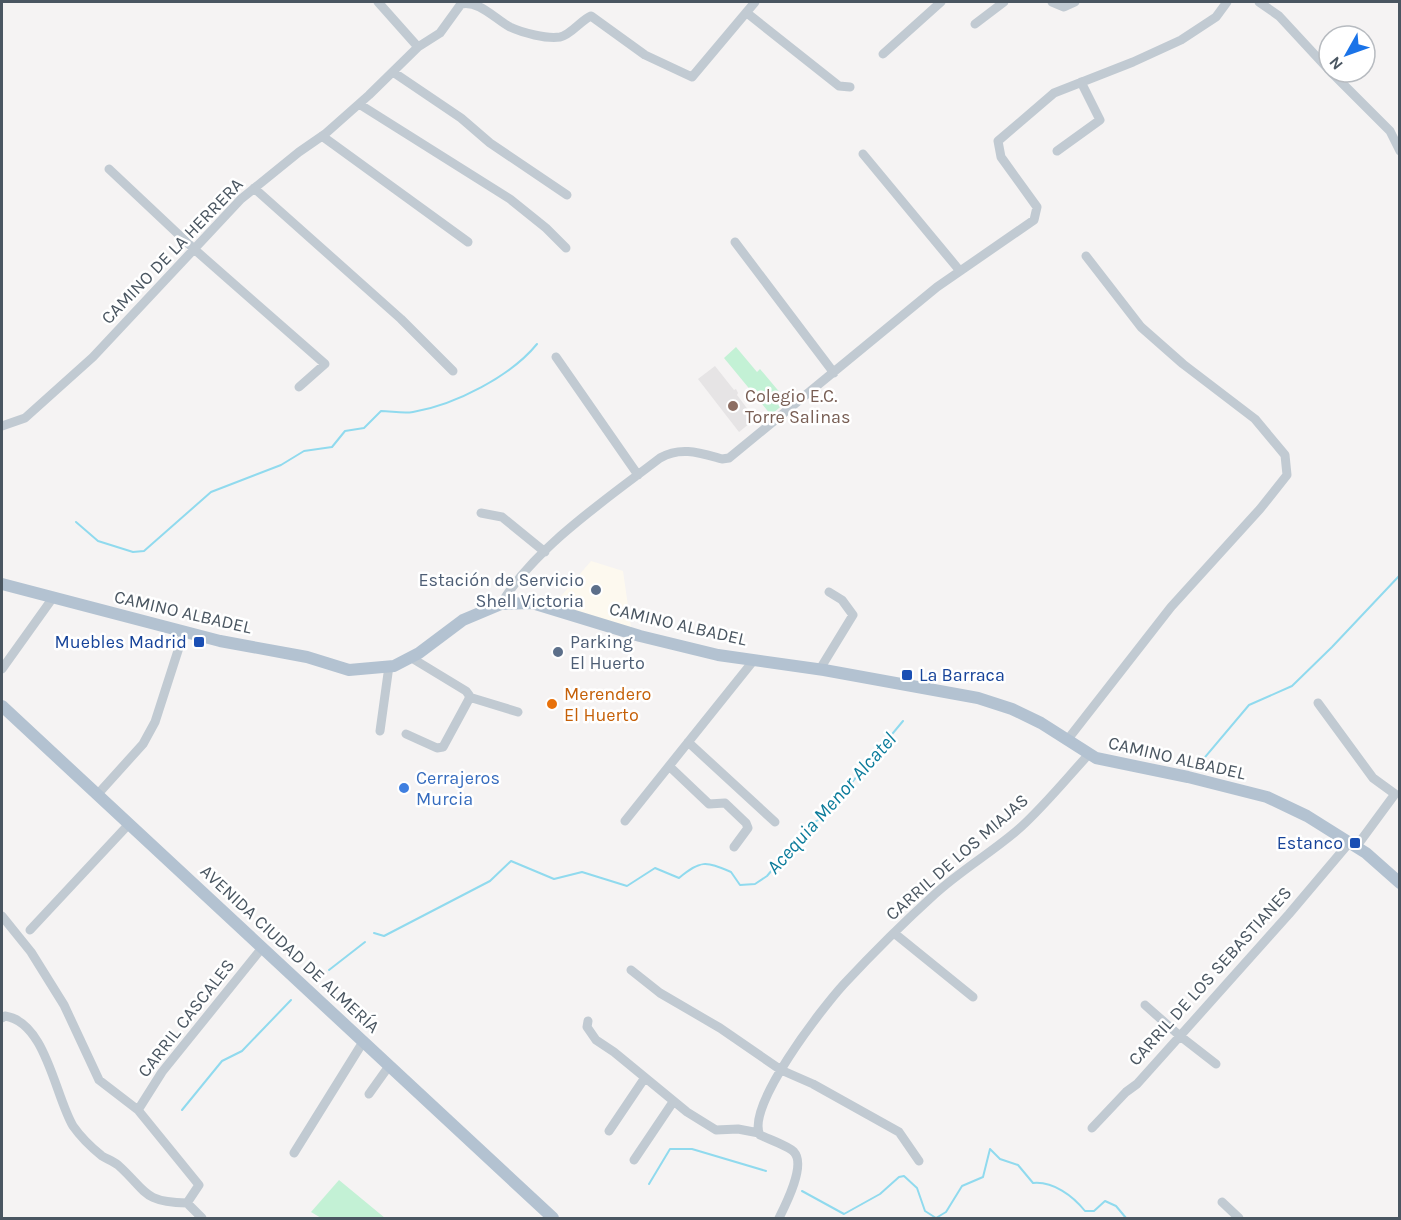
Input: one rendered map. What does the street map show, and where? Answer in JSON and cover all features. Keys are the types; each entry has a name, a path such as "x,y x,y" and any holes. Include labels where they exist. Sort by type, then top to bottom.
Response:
{"main road":[{"name":"CAMINO ALBADEL","path":"2,584 52,599 220,641 307,657 349,670 389,666 410,657 463,620 501,604 532,603 640,636 718,656 820,669 978,698 1012,709 1041,723 1096,758 1188,777 1267,797 1307,816 1353,845 1400,883"},
{"name":"AVENIDA CIUDAD DE ALMERÍA","path":"2,706 553,1218"}],"street":[{"path":"378,2 418,47"},
{"name":"CAMINO DE LA HERRERA","path":"2,426 25,418 93,357 241,199 322,136 418,47 440,33 461,4 472,2 480,5 509,27 537,35 562,37 591,16 645,55 692,77 747,13"},
{"path":"755,2 747,13 839,86 850,87"},
{"path":"883,54 941,2"},
{"path":"975,24 1005,2"},
{"path":"1052,2 1064,7 1075,2"},
{"path":"501,604 517,580 545,552 660,458 671,452 686,450 722,459 729,458 937,286 1034,220 1037,207 1000,157 998,141 1054,93 1181,40 1216,16 1227,2"},
{"path":"1259,2 1279,16 1317,57"},
{"path":"393,72 461,118 489,143 567,195"},
{"path":"1057,151 1100,120 1081,82"},
{"path":"1343,84 1390,131 1400,151"},
{"path":"359,104 510,199 546,228 566,248"},
{"path":"322,136 468,242"},
{"path":"863,154 960,271"},
{"path":"109,169 194,249 325,364 299,387"},
{"path":"254,188 401,319 453,371"},
{"path":"735,242 834,373"},
{"path":"1068,739 1158,623 1260,509 1287,475 1285,455 1255,419 1183,364 1141,327 1086,256"},
{"path":"556,357 638,475"},
{"path":"481,513 502,517 545,552"},
{"path":"820,669 853,615 842,600 829,592"},
{"path":"2,669 52,599"},
{"path":"97,795 142,744 155,722 184,632"},
{"path":"410,657 465,691 469,697 518,712"},
{"path":"625,821 754,660"},
{"path":"380,731 389,666"},
{"path":"406,734 437,748 443,747 469,697"},
{"name":"CARRIL DE LOS SEBASTIANES","path":"1092,1128 1126,1092 1137,1084 1353,845 1395,794 1368,772 1318,703"},
{"path":"688,742 775,822"},
{"name":"CARRIL DE LOS MIAJAS","path":"759,1133 757,1130 758,1116 781,1070 796,1046 843,986 936,893 1022,826 1089,754"},
{"path":"669,766 709,804 725,803 746,823 748,828 734,847"},
{"path":"30,930 129,824"},
{"path":"2,916 31,952 64,1005 99,1080 138,1110 199,1185 187,1203"},
{"path":"894,933 973,997"},
{"name":"CARRIL CASCALES","path":"138,1110 162,1072 262,948"},
{"path":"631,970 660,993 720,1028 781,1070 813,1084 899,1132 919,1161"},
{"path":"1145,1005 1216,1064"},
{"path":"2,1018 14,1017 24,1024 38,1043 47,1060 69,1118 87,1142 102,1156 117,1164 148,1197 169,1203 187,1203 200,1216"},
{"path":"588,1021 588,1027 596,1040 614,1052 673,1102 716,1130 738,1129 759,1133 794,1151 799,1162 792,1192 779,1218"},
{"path":"294,1153 363,1042"},
{"path":"369,1094 389,1066"},
{"path":"609,1131 644,1078"},
{"path":"634,1160 673,1102"},
{"path":"1222,1202 1239,1218"}],"shaded area":[{"name":"Colegio E.C. Torre Salinas","path":"715,366 734,390 736,389 737,395 755,419 739,432 698,379"},
{"name":"Estación de Servicio Shell Victoria","path":"591,561 623,571 632,634 550,609"}],"green space":[{"path":"736,347 757,372 760,369 787,401 771,415 724,358"},
{"path":"339,1180 385,1218 321,1218 311,1212"}],"waterway":[{"path":"76,522 98,541 133,552 144,551 211,492 281,465 304,451 332,447 345,431 364,428 381,411 413,412 464,396 513,367 537,344"},
{"name":"Acequia Menor Alcatel","path":"1195,769 1249,705 1292,686 1400,575"},
{"name":"Acequia Menor Alcatel","path":"374,933 384,936 490,881 511,861 554,879 582,872 627,886 655,868 679,878 698,865 709,864 731,872 740,885 755,884 767,876 810,825 823,817 903,721"},
{"name":"Acequia Menor Alcatel","path":"329,970 365,942"},
{"name":"Acequia Menor Alcatel","path":"182,1110 222,1061 242,1051 291,1000"},
{"path":"649,1184 670,1149 692,1149 766,1171"},
{"path":"802,1191 844,1214 880,1194 899,1177 904,1176 917,1188 925,1211 936,1218 946,1212 962,1186 983,1177 990,1149 1000,1159 1018,1165 1033,1183 1055,1187 1075,1200 1085,1211 1094,1211 1105,1201 1116,1206 1126,1218"}],"place":[{"name":"Colegio E.C. Torre Salinas","path":"733,406"},
{"name":"Estación de Servicio Shell Victoria","path":"596,590"},
{"name":"Muebles Madrid","path":"199,642"},
{"name":"Parking El Huerto","path":"558,652"},
{"name":"La Barraca","path":"907,675"},
{"name":"Merendero El Huerto","path":"552,704"},
{"name":"Cerrajeros Murcia","path":"404,788"},
{"name":"Estanco","path":"1355,843"}]}
